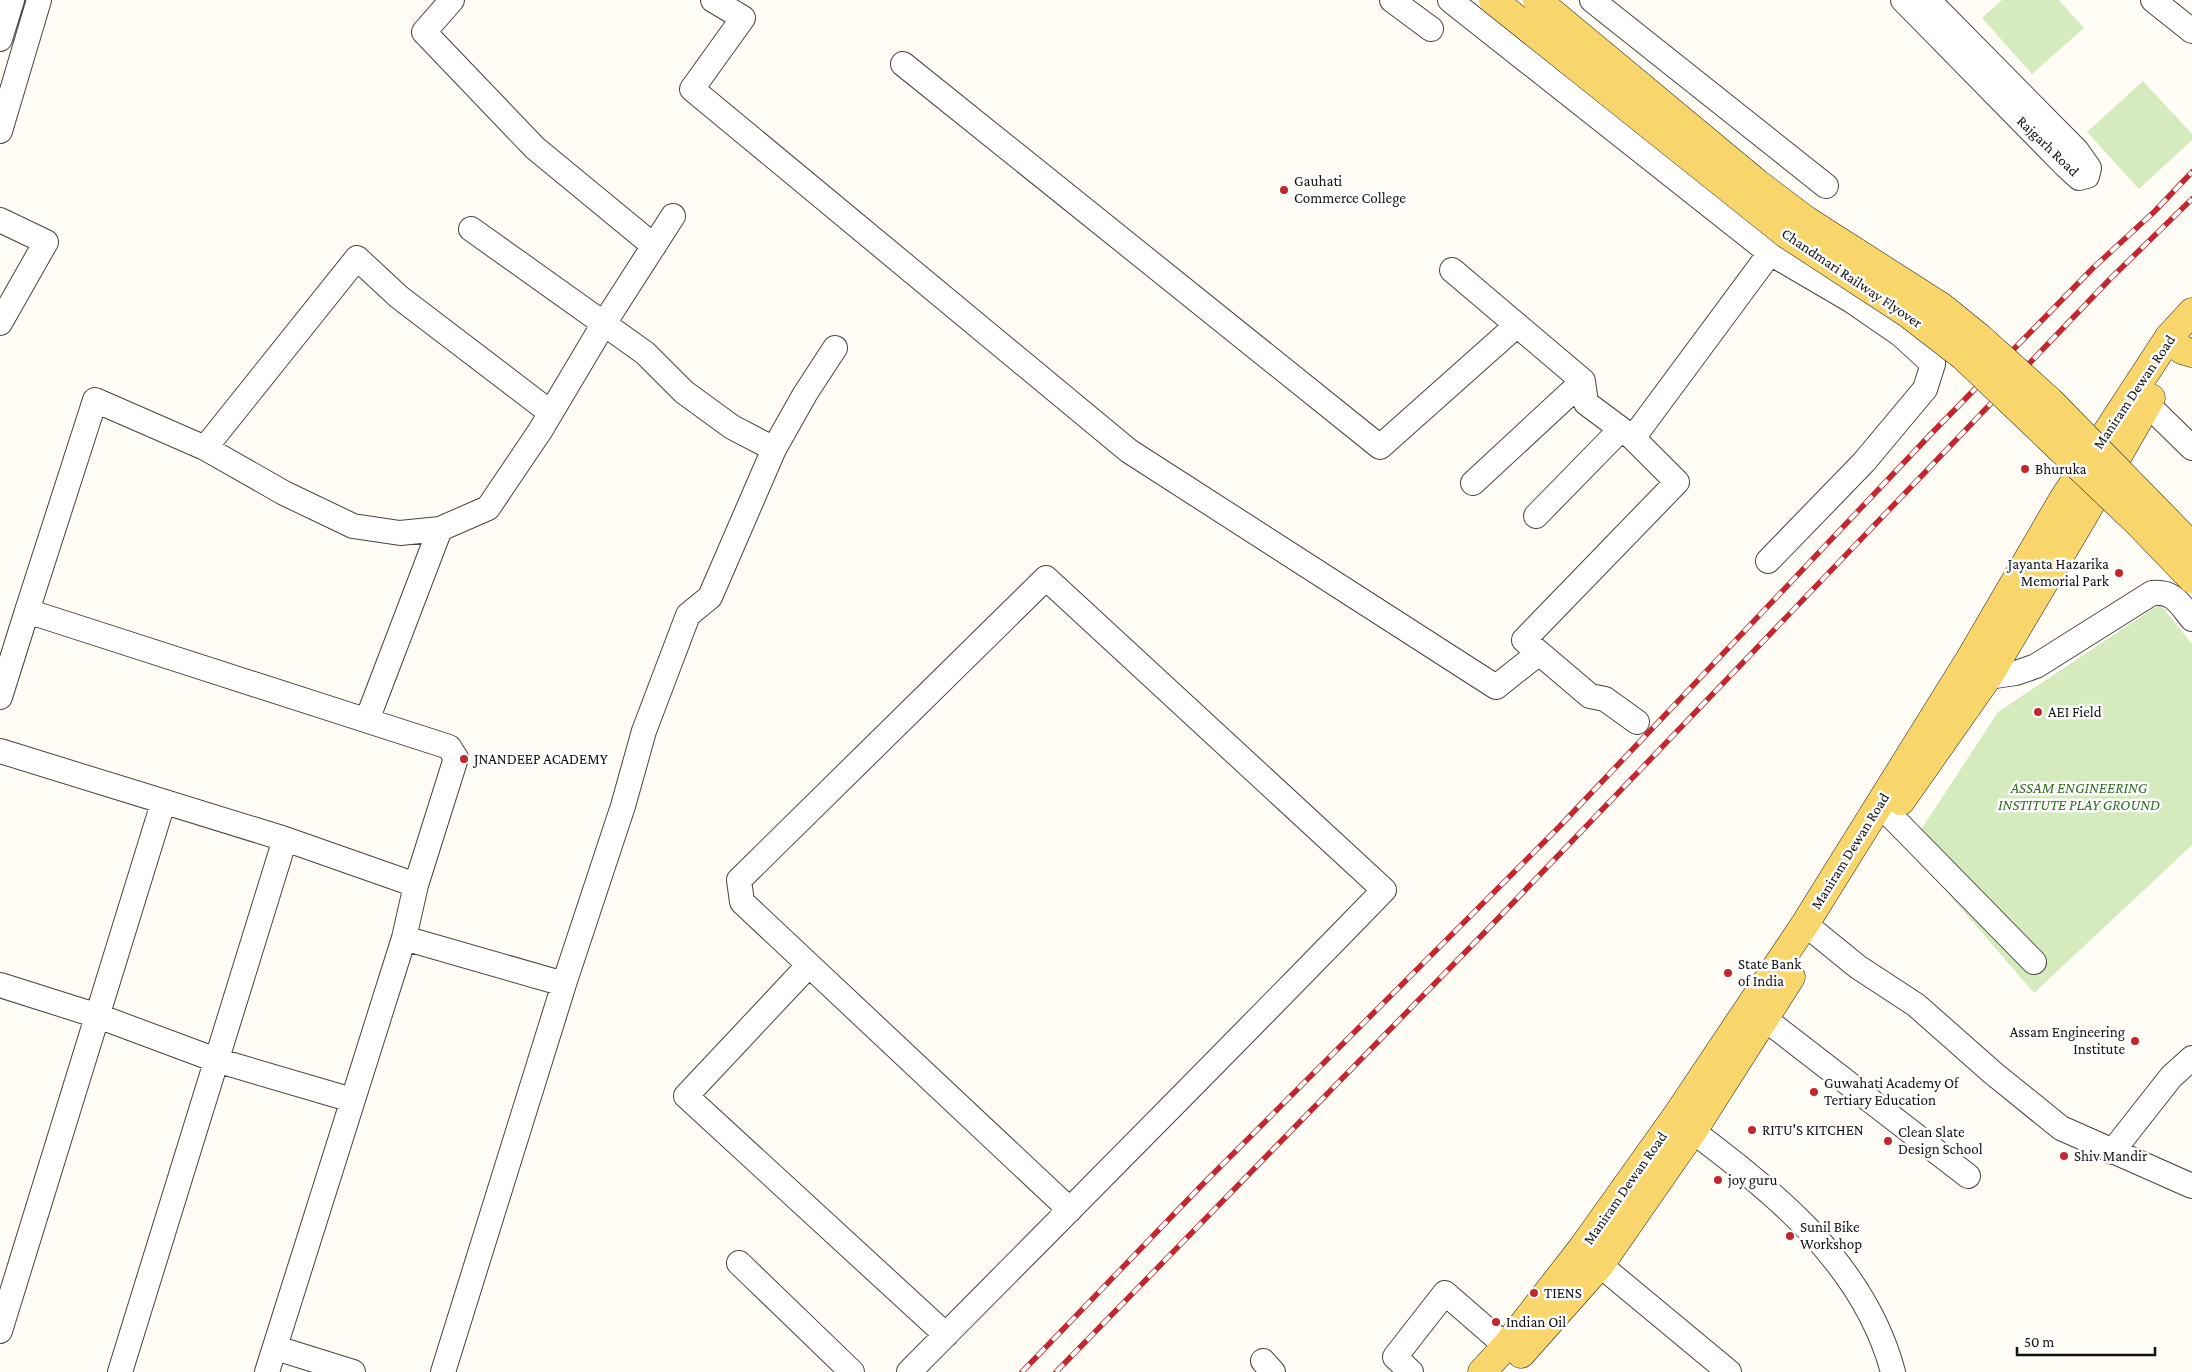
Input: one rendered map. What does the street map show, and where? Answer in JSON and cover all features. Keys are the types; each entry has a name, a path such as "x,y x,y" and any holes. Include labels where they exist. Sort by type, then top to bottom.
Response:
{"main road":[{"name":"Chandmari Railway Flyover","path":"1493,0 1786,234 1907,313 1964,357 2137,522 2192,579"},
{"name":"Chandmari Railway Flyover","path":"1537,0 1757,183 1806,220 1942,307 1979,337 2050,401 2192,546"},
{"name":"Maniram Dewan Road","path":"1482,1372 1505,1359 1600,1265 1684,1125 1978,670 2084,517 2147,404 2184,345 2192,312"},
{"name":"Maniram Dewan Road","path":"1505,1359 1583,1247 1684,1125 1764,1019 1812,928 1890,816 1978,670 2062,501 2184,345"}],"street":[{"path":"0,39 12,0"},
{"path":"0,131 39,0"},
{"path":"452,0 424,32 535,148 654,246"},
{"path":"713,0 743,18 692,89 1128,451 1496,687 1539,653"},
{"path":"1392,0 1430,29"},
{"path":"1450,0 1770,253 1852,301 1900,334 1933,364 1926,389 1864,462 1768,561"},
{"path":"1592,0 1826,186"},
{"name":"Rajgarh Road","path":"1903,0 2066,166 2079,178 2087,176 2089,168 2077,151 1928,0"},
{"path":"2153,0 2192,31"},
{"path":"903,64 1380,447 1517,325"},
{"path":"0,697 96,400 205,448 284,493 353,526 400,533 440,529 488,508 551,412 603,325 673,216"},
{"path":"0,220 46,242 0,323"},
{"path":"471,229 603,325 645,353 684,392 732,427 774,450"},
{"path":"1536,516 1627,433 1770,253"},
{"path":"205,448 357,258 399,297 551,412"},
{"path":"1452,270 1583,381 1586,403 1627,433 1676,482 1524,640 1590,696 1605,699 1637,722"},
{"path":"443,1372 564,984 623,806 644,731 688,616 710,597 774,450 805,394 835,348"},
{"path":"1473,482 1583,381"},
{"path":"2147,404 2192,448"},
{"path":"367,720 440,529"},
{"path":"909,1372 1070,1210 1384,890 1046,578 739,880 742,902 1070,1210"},
{"path":"1978,670 2016,673 2036,666 2152,593 2164,592 2177,601 2192,619"},
{"path":"27,611 449,747 456,758 416,885 404,938 267,1372"},
{"path":"0,751 163,803 286,839 416,885"},
{"path":"0,1331 163,803"},
{"path":"1890,816 2034,962"},
{"path":"120,1372 286,839"},
{"path":"1812,928 1858,967 1916,1004 1993,1073 2062,1128 2112,1152 2192,1186"},
{"path":"404,938 564,984"},
{"path":"809,965 686,1096 946,1335"},
{"path":"0,985 98,1016 216,1060 352,1100"},
{"path":"1764,1019 1968,1176"},
{"path":"2112,1152 2171,1077 2192,1058"},
{"path":"1684,1125 1745,1171 1815,1235 1862,1296 1893,1372"},
{"path":"738,1263 852,1372"},
{"path":"1600,1265 1729,1372"},
{"path":"1410,1372 1395,1357 1444,1293 1505,1359"},
{"path":"276,1348 353,1372"}],"green space":[{"path":"2002,0 2059,0 2084,28 2032,74 1982,18"},
{"path":"2143,81 2192,134 2192,140 2139,189 2087,132"},
{"name":"ASSAM ENGINEERING INSTITUTE PLAY GROUND","path":"2160,604 2192,644 2192,845 2034,993 1909,848 1998,712"}],"railway":[{"path":"1022,1372 1201,1186 1560,826 1930,435 2093,268 2155,211 2192,172"},
{"path":"1056,1372 1485,932 2110,279 2192,199"}],"place":[{"name":"Gauhati Commerce College","path":"1284,190"},
{"name":"Bhuruka","path":"2025,469"},
{"name":"Jayanta Hazarika Memorial Park","path":"2119,573"},
{"name":"AEI Field","path":"2038,712"},
{"name":"JNANDEEP ACADEMY","path":"464,759"},
{"name":"State Bank of India","path":"1728,973"},
{"name":"Assam Engineering Institute","path":"2135,1041"},
{"name":"Guwahati Academy Of Tertiary Education","path":"1814,1092"},
{"name":"RITU'S KITCHEN","path":"1752,1130"},
{"name":"Clean Slate Design School","path":"1888,1141"},
{"name":"Shiv Mandir","path":"2064,1156"},
{"name":"joy guru","path":"1718,1180"},
{"name":"Sunil Bike Workshop","path":"1790,1236"},
{"name":"TIENS","path":"1534,1293"},
{"name":"Indian Oil","path":"1496,1322"}]}
